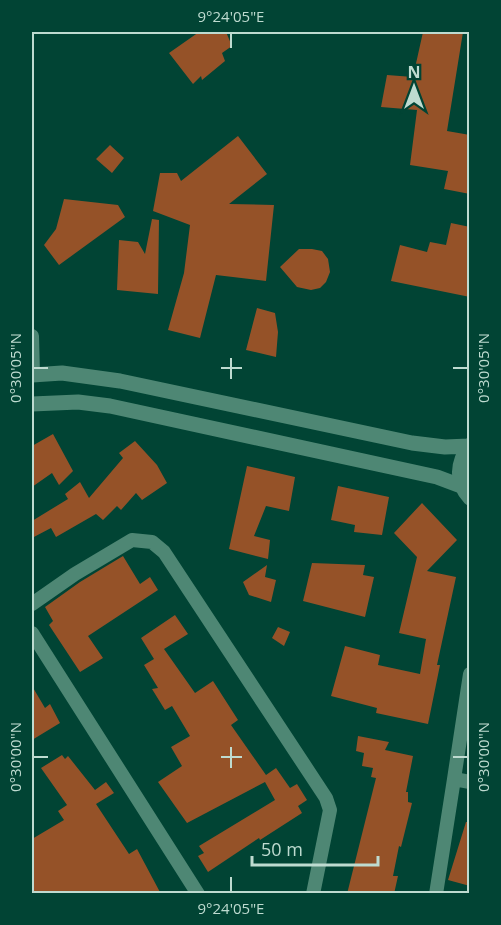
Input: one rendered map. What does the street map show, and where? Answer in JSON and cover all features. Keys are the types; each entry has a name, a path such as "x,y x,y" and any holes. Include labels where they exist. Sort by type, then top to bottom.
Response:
{"main road":[{"path":"32,375 62,374 120,381 412,443 445,447 469,446"},
{"path":"32,404 78,402 110,406 428,475 465,492"},
{"path":"465,492 459,465 469,446"}],"street":[{"path":"32,336 32,375"},
{"path":"32,604 75,574 132,540 152,542 164,552 326,798 330,810 313,894"},
{"path":"32,633 198,894"},
{"path":"436,894 470,674"},
{"path":"454,779 470,782"}],"building":[{"path":"199,32 226,32 232,46 222,53 225,61 202,80 201,76 193,84 169,53"},
{"path":"423,32 463,32 447,131 470,135 470,194 444,189 448,171 410,165 417,110 381,107 387,75 413,77"},
{"path":"238,136 267,174 229,204 274,205 266,281 216,275 200,338 168,330 184,273 190,225 153,211 160,173 177,173 181,181"},
{"path":"110,145 124,158 112,173 96,159"},
{"path":"64,199 118,205 125,217 59,265 44,245 56,229"},
{"path":"152,219 159,220 158,294 117,290 119,240 138,242 145,254"},
{"path":"451,223 470,227 470,297 391,281 400,245 427,252 430,242 446,245"},
{"path":"299,249 322,251 328,259 330,272 326,282 320,288 311,290 297,287 280,267"},
{"path":"257,308 275,313 278,332 276,357 246,350"},
{"path":"53,434 73,471 59,485 52,473 32,487 32,446"},
{"path":"135,441 157,465 167,483 142,500 136,493 121,510 117,506 103,520 96,514 56,537 51,528 32,538 32,521 68,499 65,494 80,482 89,498 123,458 119,453"},
{"path":"247,466 295,477 289,511 266,506 254,536 270,540 268,559 229,549"},
{"path":"338,486 389,497 382,535 354,532 355,525 331,520"},
{"path":"422,503 457,540 427,571 456,577 437,665 440,665 428,724 376,713 377,708 331,696 345,646 380,655 378,665 420,674 426,639 399,633 417,557 394,533"},
{"path":"123,556 140,584 150,577 158,590 88,636 103,658 80,672 49,625 53,621 45,607"},
{"path":"312,563 365,565 363,575 374,577 365,617 303,601"},
{"path":"267,565 265,577 276,580 271,602 249,595 243,582"},
{"path":"175,615 188,634 164,649 195,693 213,681 238,720 231,725 266,775 276,768 290,788 297,784 307,800 298,806 302,813 208,872 198,856 204,853 199,846 275,800 265,782 187,823 158,782 182,766 171,747 190,736 172,706 165,710 152,689 158,688 144,665 154,659 141,638"},
{"path":"278,627 290,632 284,646 272,638"},
{"path":"32,686 45,708 50,704 60,723 32,740"},
{"path":"358,736 389,742 385,750 413,756 406,792 408,792 408,802 412,803 393,876 398,876 394,894 347,894 376,778 371,777 373,768 362,766 364,753 356,751"},
{"path":"62,755 65,759 68,756 95,790 106,782 114,793 96,804 129,854 137,849 161,894 32,894 32,839 64,820 58,811 67,805 41,768"},
{"path":"466,822 470,822 470,886 448,880"}]}
